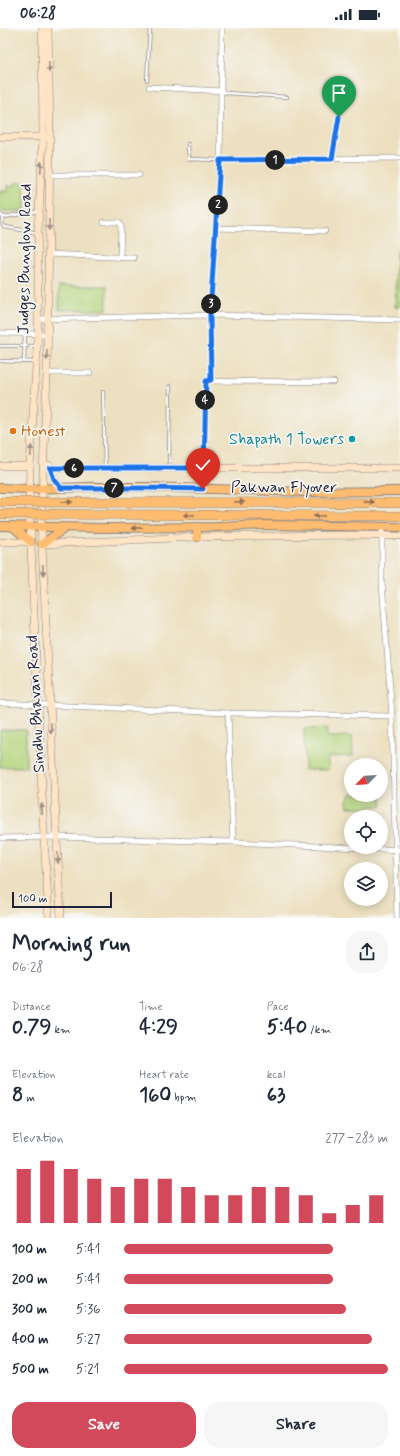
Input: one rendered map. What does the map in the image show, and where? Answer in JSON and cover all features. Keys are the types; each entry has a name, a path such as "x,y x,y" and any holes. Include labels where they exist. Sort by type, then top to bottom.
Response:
{"highway":[{"name":"Pakwan Flyover","path":"0,502 132,501 400,503"},
{"name":"Pakwan Flyover","path":"0,514 400,516"}],"main road":[{"name":"Judges Bunglow Road","path":"42,28 49,175 47,373 42,489"},
{"name":"Judges Bunglow Road","path":"29,490 38,333 38,233 46,137 48,28"},
{"path":"0,137 46,137"},
{"path":"44,456 54,479 61,488"},
{"path":"0,466 30,466"},
{"path":"50,468 400,468"},
{"path":"0,488 29,490 61,488 144,488 307,492 400,491"},
{"name":"Sindhu Bhavan Road","path":"42,489 41,527 61,918"},
{"name":"Sindhu Bhavan Road","path":"29,490 44,837 49,918"},
{"path":"0,526 66,528 265,525 400,527"},
{"path":"12,526 31,542"},
{"path":"197,537 198,527"},
{"path":"42,544 66,528"},
{"path":"42,544 197,537 400,536"},
{"path":"0,542 31,542"}],"street":[{"path":"211,380 210,315 220,160 222,28"},
{"path":"149,87 222,91"},
{"path":"332,159 339,117"},
{"path":"220,160 400,158"},
{"path":"49,175 139,175"},
{"path":"104,222 119,222 121,226 120,258"},
{"path":"216,228 325,231"},
{"path":"48,254 134,258"},
{"path":"38,319 210,315 400,320"},
{"path":"0,333 47,334"},
{"path":"47,373 90,372"},
{"path":"204,468 206,381 334,382"},
{"path":"382,526 382,582 392,716 397,850 397,918"},
{"path":"0,703 228,713 392,716"},
{"path":"228,713 233,842"},
{"path":"0,838 57,837 233,842 397,850"}],"lane":[{"path":"147,80 150,28"},
{"path":"222,91 226,93 287,97"},
{"path":"188,144 189,159 220,160"},
{"path":"2,217 39,211"},
{"path":"0,214 2,217 2,224 5,227 38,233"},
{"path":"24,362 25,333"},
{"path":"0,346 37,346"},
{"path":"0,361 36,362"},
{"path":"169,468 170,386"},
{"path":"104,392 105,468"}],"green space":[{"path":"24,182 25,211 0,211 0,191 8,191 8,186 14,186 14,183"},
{"path":"396,251 400,252 400,307 395,307"},
{"path":"59,286 107,286 107,310 59,310"},
{"path":"327,728 327,737 352,736 353,756 328,757 328,770 305,770 304,729"},
{"path":"0,730 26,730 26,767 0,767"},
{"path":"347,802 382,802 382,806 367,807 367,810 364,810 363,807 348,807"}],"place":[{"name":"Honest","path":"13,431"},
{"name":"Shapath 1 Towers","path":"352,439"}],"route":[{"path":"203,489 90,487 61,488 56,483 50,468 204,468 206,381 211,380 210,315 220,160 332,159 339,117"}]}
